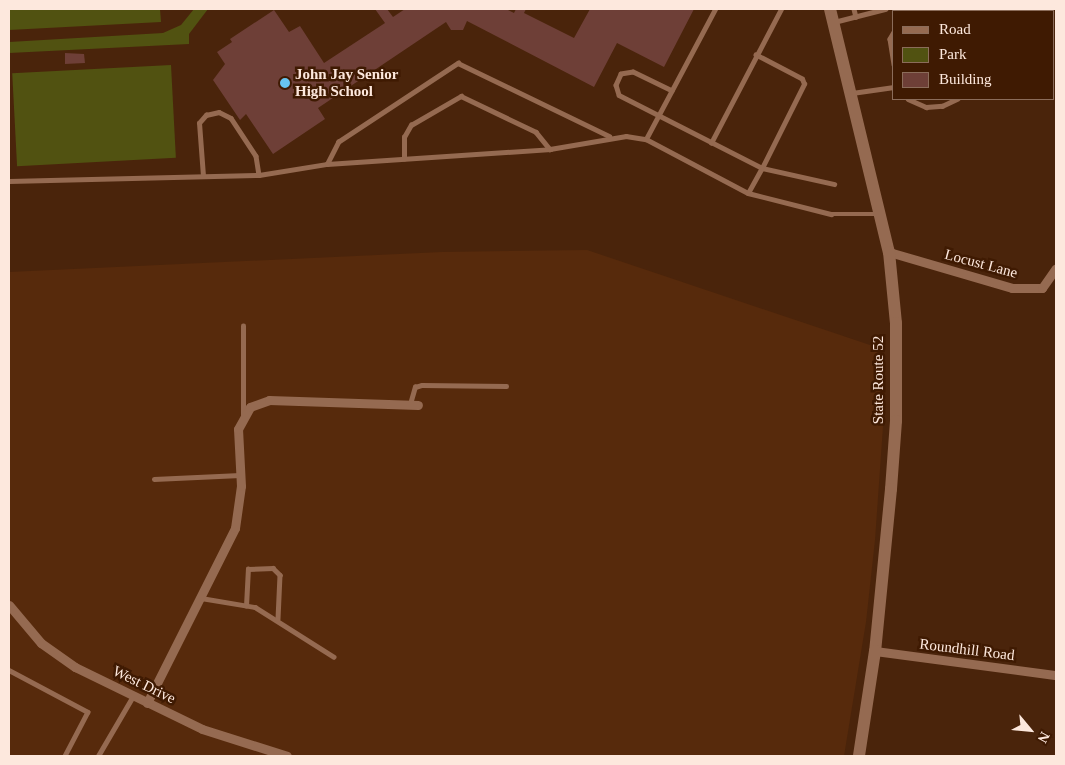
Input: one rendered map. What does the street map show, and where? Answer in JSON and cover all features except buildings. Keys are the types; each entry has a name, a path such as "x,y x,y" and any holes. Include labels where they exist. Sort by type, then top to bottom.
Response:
{"main road":[{"name":"State Route 52","path":"830,9 889,252 896,323 896,421 875,651 859,756"}],"street":[{"name":"Locust Lane","path":"889,252 1012,288 1042,288 1056,268"},
{"path":"147,703 235,528 240,475 238,428 243,415 258,402 269,400 414,404"},
{"name":"West Drive","path":"9,605 42,643 75,667 147,703 229,739 287,756"},
{"name":"Roundhill Road","path":"875,651 1056,675"}],"lane":[{"path":"646,140 715,9"},
{"path":"711,143 781,9"},
{"path":"854,9 856,17"},
{"path":"833,22 884,9"},
{"path":"892,36 890,39 892,52"},
{"path":"748,193 804,84 802,79 756,55"},
{"path":"327,164 338,142 458,63 609,136"},
{"path":"672,91 634,72 621,74 616,85 619,95 762,168 834,184"},
{"path":"851,93 892,87"},
{"path":"404,159 404,138 411,125 461,96 536,132 550,149"},
{"path":"910,100 926,107 942,106 954,100"},
{"path":"203,176 199,123 206,115 219,112 231,118 256,156 259,175"},
{"path":"9,181 259,175 327,164 550,149 609,136 646,140 748,193 830,214 880,214"},
{"path":"243,326 243,415"},
{"path":"414,404 415,387 422,385 506,386"},
{"path":"154,479 240,475"},
{"path":"246,606 248,569 273,568 280,575 278,619"},
{"path":"201,598 246,606 278,619 334,657"},
{"path":"9,670 88,712 65,756"},
{"path":"98,756 133,696"}],"shaded area":[{"path":"587,250 876,347 885,398 875,540 866,622 844,756 9,756 9,272 442,252"}],"green space":[{"path":"9,9 160,9 161,22 9,30"},
{"path":"194,9 208,9 189,34 189,44 9,53 9,42 163,33 181,25"},
{"path":"171,65 176,158 17,166 12,73"}],"place":[{"name":"John Jay Senior High School","path":"285,83"}]}
